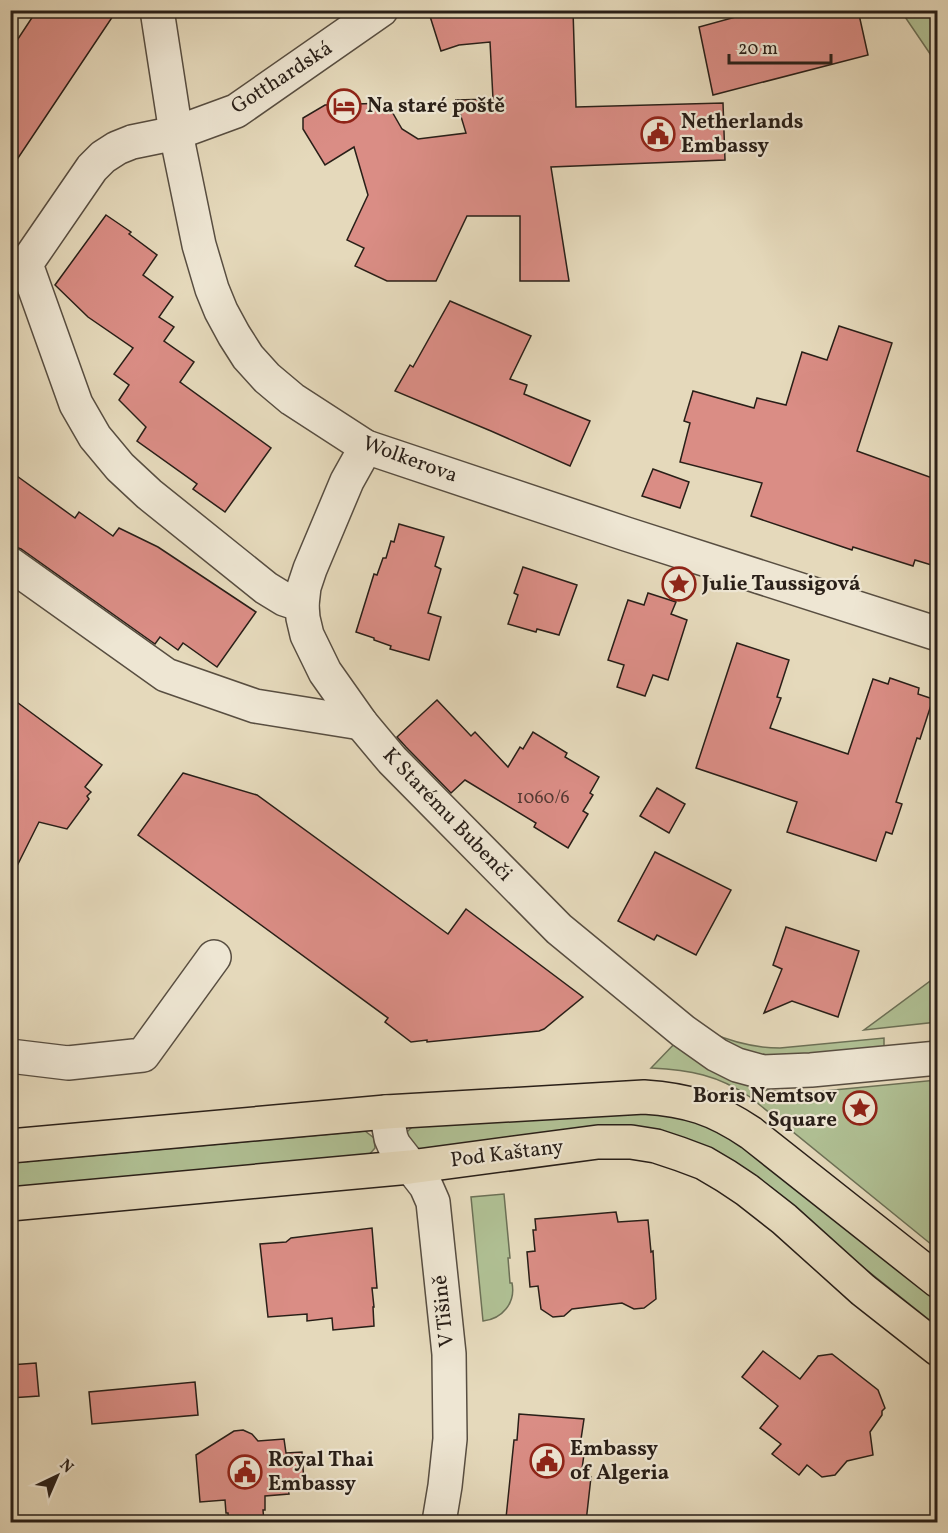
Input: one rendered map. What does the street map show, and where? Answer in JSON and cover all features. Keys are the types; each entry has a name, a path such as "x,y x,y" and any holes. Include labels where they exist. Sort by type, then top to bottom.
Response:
{"main road":[{"path":"10,1146 387,1112 644,1097 668,1099 691,1103 732,1120 938,1281"},
{"name":"Pod Kaštany","path":"10,1204 410,1167 598,1142 631,1142 656,1146 704,1163 747,1190 784,1219 863,1290 938,1349"}],"street":[{"name":"Wolkerova","path":"157,10 176,133 204,265 221,311 248,357 267,378 292,399 366,447 626,534 938,634"},
{"name":"Gotthardská","path":"302,605 284,599 266,588 149,494 120,467 96,437 76,404 26,264 92,168 103,157 132,142 176,133 236,111 381,10"},
{"name":"K Starému Bubenči","path":"366,447 347,482 310,569 304,587 303,618 307,635 325,672 361,723 399,767 558,929 717,1056 748,1069 763,1072 938,1058"},
{"path":"10,564 166,675 255,706 361,723"},
{"path":"10,1056 68,1063 143,1055 214,957"},
{"name":"V Tišině","path":"387,1112 394,1145 426,1186 433,1202 449,1354 450,1439 446,1486 439,1522"}],"green space":[{"path":"901,11 937,11 937,64"},
{"path":"937,976 937,1022 864,1030"},
{"path":"709,1032 743,1044 770,1048 884,1038 884,1052 765,1062"},
{"path":"680,1038 748,1085 765,1090 813,1092 937,1080 937,1249 750,1097 727,1083 703,1075 651,1068"},
{"path":"636,1109 695,1118 731,1132 937,1294 937,1326 766,1190 717,1157 416,1151 406,1133 414,1125"},
{"path":"365,1131 374,1138 375,1148 368,1156 11,1189 11,1163"},
{"path":"504,1194 512,1297 502,1313 483,1321 471,1197"}],"building":[{"path":"37,10 117,10 10,170 10,51"},
{"path":"428,10 573,10 576,107 723,103 725,160 551,167 569,281 520,281 520,216 467,216 436,281 387,281 355,266 364,248 347,240 368,195 354,147 325,165 303,129 303,118 325,105 387,103 402,129 418,139 466,133 456,100 493,99 490,42 459,45 441,51"},
{"path":"761,10 858,10 868,55 713,95 699,27"},
{"path":"106,215 131,232 129,234 157,255 143,275 173,297 159,317 174,327 164,341 194,362 180,382 271,448 225,512 193,489 197,484 137,441 146,427 119,400 129,385 114,374 133,348 88,317 55,285"},
{"path":"450,301 531,336 510,379 527,385 524,394 590,421 570,466 395,391 410,365 413,367"},
{"path":"839,326 892,343 857,451 938,480 938,567 915,560 913,566 853,547 852,550 751,516 762,483 680,462 690,423 684,421 693,391 754,408 757,398 786,405 802,352 827,360"},
{"path":"653,469 689,482 680,508 642,496"},
{"path":"10,471 75,518 79,512 113,536 119,528 158,547 256,612 217,667 183,643 178,650 160,637 155,644 21,549 10,545"},
{"path":"399,524 444,537 435,566 441,569 428,613 441,617 429,660 390,649 391,646 356,632 374,574 377,575 383,558 386,558 391,541 394,542"},
{"path":"523,567 577,585 559,635 537,629 536,632 508,624 518,595 514,593"},
{"path":"648,593 676,602 671,614 687,620 668,680 653,675 645,696 617,687 624,665 608,660 628,600 644,605"},
{"path":"737,643 789,660 777,697 781,698 770,728 848,754 873,679 888,684 890,678 919,688 918,694 933,699 920,739 917,738 896,802 902,804 892,834 886,832 876,861 787,832 797,802 696,768"},
{"path":"10,697 102,765 85,787 91,792 87,796 89,799 67,829 39,822 10,880"},
{"path":"437,700 471,736 475,732 508,767 520,747 523,749 533,732 567,753 565,757 599,777 590,793 593,795 583,811 588,814 568,848 534,827 536,823 465,780 451,793 397,737"},
{"path":"183,773 257,795 448,934 466,909 583,997 539,1031 411,1042 385,1022 388,1018 138,835"},
{"path":"657,788 685,804 669,833 640,816"},
{"path":"655,852 731,890 696,955 657,935 654,940 618,921"},
{"path":"786,927 859,951 838,1017 792,1001 764,1013 782,969 773,965"},
{"path":"616,1212 618,1222 648,1220 651,1252 653,1251 656,1299 644,1308 634,1309 622,1303 572,1309 564,1316 553,1317 541,1309 538,1286 530,1287 527,1252 535,1251 533,1230 536,1230 535,1219"},
{"path":"372,1228 377,1288 372,1288 374,1326 333,1330 332,1318 307,1321 307,1314 268,1317 260,1244"},
{"path":"763,1351 800,1379 818,1356 832,1354 878,1390 885,1408 870,1432 873,1455 847,1461 835,1475 822,1477 807,1465 799,1475 772,1454 781,1444 760,1428 778,1406 742,1377"},
{"path":"36,1363 39,1396 10,1398 10,1365"},
{"path":"195,1382 198,1415 92,1424 89,1392"},
{"name":"Embassy of Algeria","path":"519,1414 584,1419 580,1446 585,1447 581,1476 591,1477 586,1522 506,1518"},
{"path":"243,1430 252,1434 258,1441 284,1439 286,1453 302,1452 304,1483 288,1487 289,1494 265,1496 264,1522 229,1522 225,1500 200,1502 196,1455 234,1431"}],"place":[{"name":"Na staré poště","path":"344,106"},
{"name":"Netherlands Embassy","path":"658,134"},
{"name":"Julie Taussigová","path":"679,584"},
{"name":"Boris Nemtsov Square","path":"860,1108"},
{"name":"Embassy of Algeria","path":"547,1461"},
{"name":"Royal Thai Embassy","path":"245,1472"}]}
